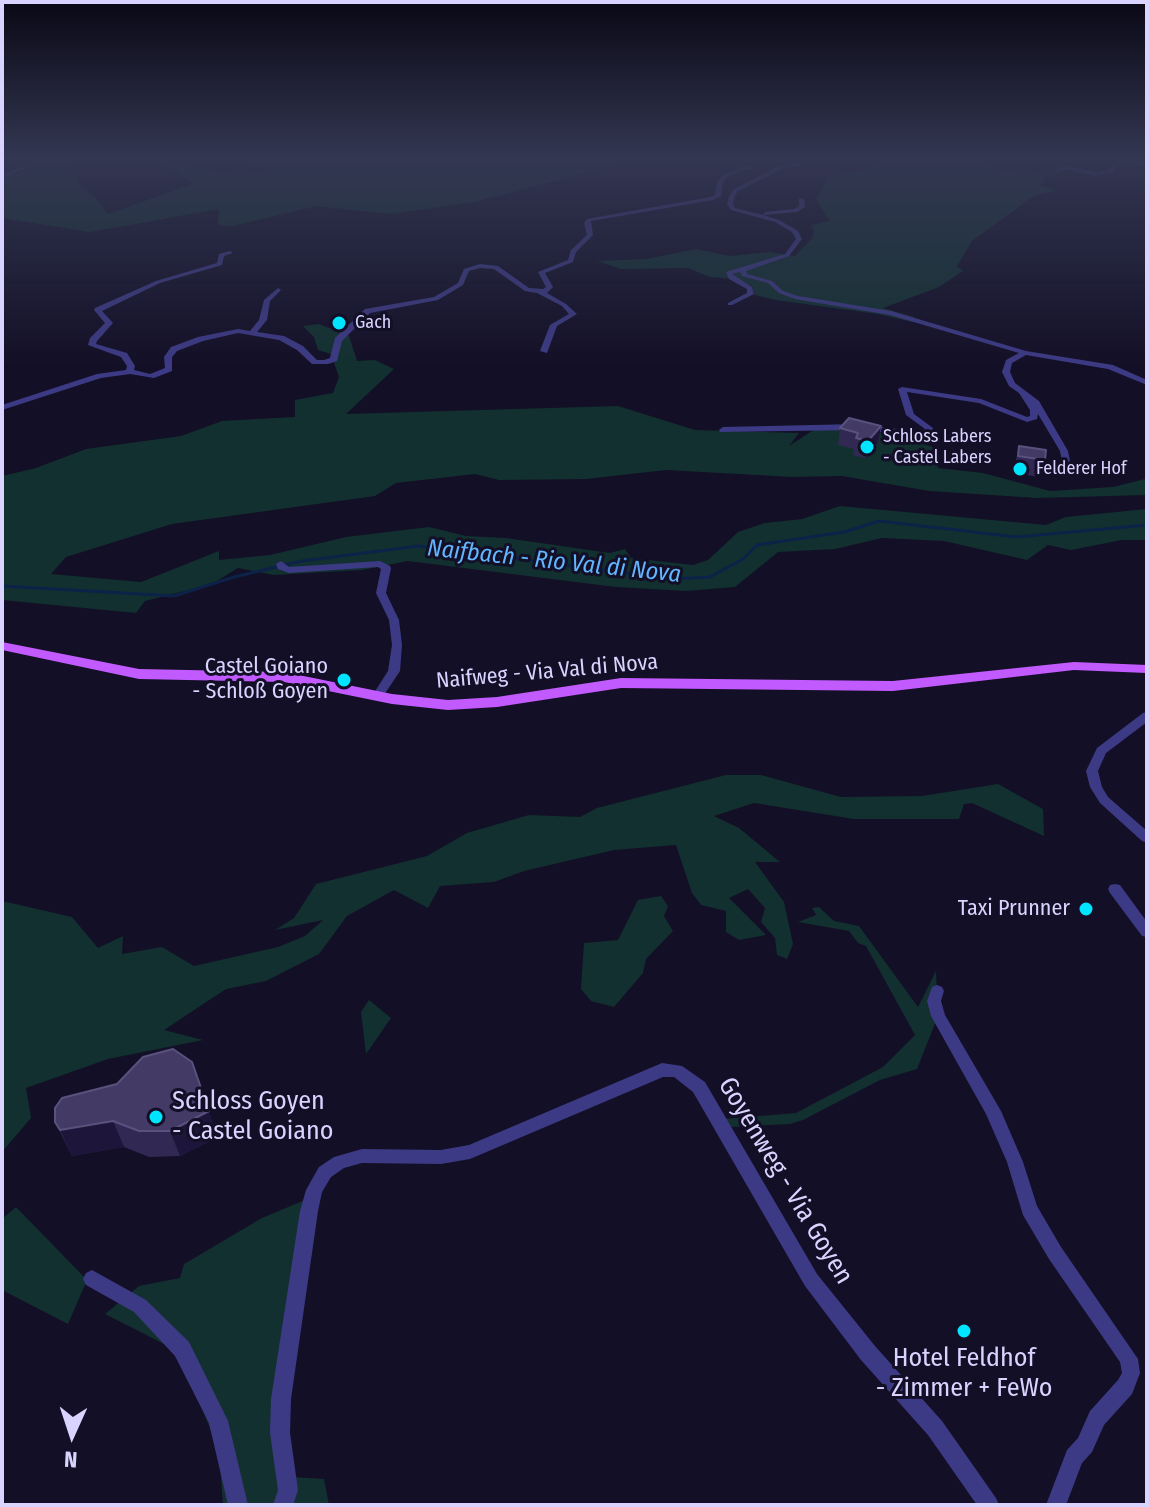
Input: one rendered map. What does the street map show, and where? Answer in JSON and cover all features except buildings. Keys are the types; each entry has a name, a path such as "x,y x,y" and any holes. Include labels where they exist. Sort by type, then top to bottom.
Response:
{"main road":[{"name":"Naifweg - Via Val di Nova","path":"2,646 139,674 258,674 308,680 378,696 433,704 474,704 621,683 893,686 1074,666 1145,670"}],"street":[{"path":"539,291 550,287 541,272 571,261 573,251 590,235 590,228"},
{"path":"730,304 751,294 750,288 731,278 728,273 782,258 799,242 790,228"},
{"path":"130,372 131,366 124,355 92,345 109,323 96,312 158,282 220,264 221,255 230,253"},
{"path":"2,408 100,376 130,372 157,375 169,369 170,353 187,343 230,333 253,332 286,340 315,362 325,362 334,359 338,340 359,317 378,308 441,297 461,284 464,272 471,267 489,265 498,268 527,290 539,291 564,305 573,314 554,325 544,351"},
{"path":"742,270 744,275 770,282 781,292 797,298 891,313 1025,353 1100,365 1147,383"},
{"path":"253,332 263,320 267,300 278,290"},
{"path":"1025,353 1006,366 1009,379 1031,396 1064,451 1066,461 1062,467"},
{"path":"723,430 858,427 922,435 929,428 910,415 902,389 981,401 1027,420 1034,417 1034,410 1020,389"},
{"path":"282,566 380,564 386,568 381,593 394,620 397,645 394,671 378,696"},
{"path":"1147,717 1101,751 1093,765 1093,781 1110,807 1147,838"},
{"path":"1115,889 1147,932"},
{"path":"937,991 934,1001 938,1016 993,1111 1015,1162 1029,1209 1055,1253 1129,1359 1131,1373 1125,1387 1097,1418 1085,1445 1074,1457 1056,1505"},
{"name":"Goyenweg - Via Goyen","path":"283,1505 288,1490 280,1433 281,1399 309,1211 314,1190 325,1172 340,1162 362,1156 441,1157 470,1152 662,1070 677,1071 699,1087 735,1144 811,1280 868,1353 935,1428 989,1505"},
{"path":"92,1279 140,1306 182,1349 218,1421 238,1505"}],"green space":[{"path":"67,228 111,228 90,232"},
{"path":"813,228 989,228 972,241 957,266 963,271 939,287 883,308 914,317 913,322 755,295 752,286 735,279 710,277 688,268 621,269 597,261 646,259 696,249 730,256 770,252 795,256 812,238"},
{"path":"319,324 349,336 357,361 375,360 394,369 346,414 618,406 695,430 799,433 789,446 818,427 865,429 937,448 938,468 983,473 1050,491 1113,487 1145,479 1147,495 1037,498 929,491 842,476 792,477 666,470 586,479 499,480 475,474 396,483 375,496 172,524 66,557 51,574 141,582 219,551 219,560 270,555 346,537 429,527 466,536 506,538 610,553 625,549 631,558 693,565 708,560 738,532 765,523 802,519 840,506 1046,525 1066,517 1147,509 1147,540 1122,540 1071,550 1048,545 1027,560 944,541 882,538 835,549 778,552 735,587 686,591 616,587 408,561 362,570 274,575 238,568 212,584 145,601 136,613 2,600 2,476 36,468 86,449 181,436 222,421 295,417 295,400 333,393 339,377 331,354 318,350 314,337 303,326"},
{"path":"726,775 761,775 841,797 922,796 998,784 1043,809 1044,836 972,803 964,804 959,819 854,819 754,803 714,816 739,828 780,862 755,862 784,902 793,944 787,959 777,955 775,938 761,922 765,908 748,889 729,898 766,935 739,940 726,932 726,911 701,905 692,893 676,845 614,850 524,871 494,882 440,886 428,908 394,890 347,916 319,954 266,981 226,989 164,1030 203,1040 108,1059 26,1088 31,1118 2,1152 2,901 72,917 98,948 123,936 122,954 162,947 194,966 278,947 305,936 323,920 275,930 294,918 316,884 427,856 467,833 529,815 580,817 597,808"},
{"path":"661,896 668,906 664,916 673,931 646,959 643,973 614,1007 591,1001 581,989 584,943 618,940 638,900"},
{"path":"819,907 834,921 859,926 918,1007 936,971 938,1016 917,1069 880,1080 803,1120 790,1124 729,1127 724,1119 796,1113 883,1067 915,1035 866,946 858,943 849,931 798,922 816,915 812,908"},
{"path":"369,1000 391,1018 366,1054 361,1012"},
{"path":"317,1195 312,1254 302,1293 285,1403 293,1477 324,1479 329,1505 223,1505 219,1451 199,1401 172,1348 105,1314 139,1286 180,1278 184,1264 262,1218"},
{"path":"16,1207 87,1280 68,1324 2,1290 2,1219"}],"waterway":[{"name":"Naifbach - Rio Val di Nova","path":"2,586 174,596 234,577 302,561 418,546 672,579 710,577 743,559 757,545 844,532 879,521 1017,537 1147,525"}],"place":[{"name":"Gach","path":"339,323"},
{"name":"Schloss Labers - Castel Labers","path":"867,447"},
{"name":"Felderer Hof","path":"1020,469"},
{"name":"Castel Goiano - Schloß Goyen","path":"344,680"},
{"name":"Taxi Prunner","path":"1086,909"},
{"name":"Schloss Goyen - Castel Goiano","path":"156,1117"},
{"name":"Hotel Feldhof - Zimmer + FeWo","path":"964,1331"}]}
